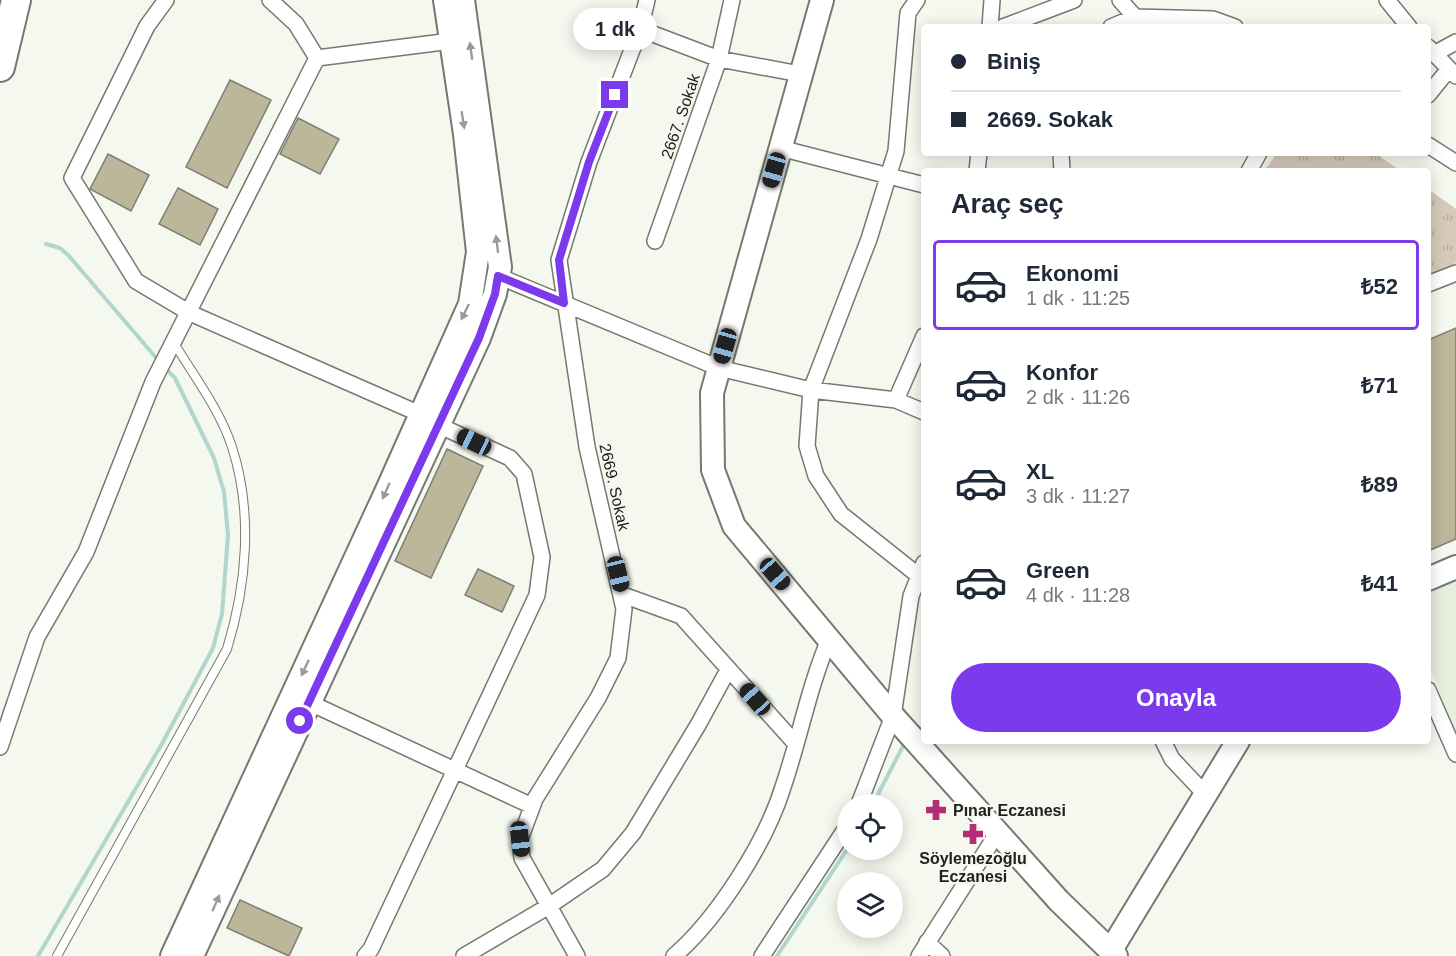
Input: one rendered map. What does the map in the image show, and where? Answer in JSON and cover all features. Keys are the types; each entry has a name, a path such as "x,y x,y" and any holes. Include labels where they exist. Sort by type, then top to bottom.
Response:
{"highway":[{"path":"0,67 16,0"}],"street":[{"path":"166,0 147,26 72,178 136,282 190,313 429,419 510,458 524,474 542,558 537,596 371,950 365,956"},
{"path":"270,0 296,24 317,58"},
{"path":"192,956 308,702 429,419 470,304 478,252 465,134 445,0"},
{"path":"172,956 429,419 479,338 495,294 500,267 463,0"},
{"name":"2669. Sokak","path":"577,956 522,858 520,839 532,806 598,698 618,658 624,609 623,595 587,447 559,260 589,162 640,29 647,0"},
{"name":"2667. Sokak","path":"655,241 719,59 732,0"},
{"path":"822,0 712,393 713,470 735,526 893,716 1059,901 1114,953 1236,744"},
{"path":"917,0 908,13 896,151 869,239 811,390 807,446 816,476 841,514 921,568"},
{"path":"990,24 992,0"},
{"path":"1010,24 1074,0"},
{"path":"1120,0 1135,17"},
{"path":"1387,0 1407,24"},
{"path":"1118,24 1135,17 1213,19 1227,24"},
{"path":"640,29 719,59 800,74"},
{"path":"317,58 451,41"},
{"path":"1431,92 1453,72 1431,51 1456,42"},
{"path":"0,747 37,637 86,552 162,364 190,313 317,58"},
{"path":"780,148 890,174 921,184"},
{"path":"1431,148 1456,163"},
{"path":"1431,283 1456,273"},
{"path":"498,276 719,368 811,390 896,400 921,411"},
{"path":"896,400 921,343"},
{"path":"1431,578 1456,567"},
{"path":"863,794 893,716 911,596 921,571"},
{"path":"623,595 681,616 795,743"},
{"path":"674,956 710,919 767,826 783,788 795,743 830,638"},
{"path":"464,956 549,906 603,869 633,833 728,670"},
{"path":"1431,697 1456,754"},
{"path":"308,702 532,806"},
{"path":"1164,744 1172,759 1206,795"},
{"path":"919,956 998,832"},
{"path":"762,956 837,842"},
{"path":"927,942 942,956"}],"lane":[{"path":"57,956 227,649 237,617 244,566 245,511 232,446 212,406 174,343"}],"shaded area":[{"path":"1456,581 1456,733 1431,670 1431,591"}],"green space":[{"path":"1275,156 1379,156 1397,168 1266,168"},
{"path":"1431,191 1456,209 1456,263 1431,275"}],"building":[{"path":"230,80 271,100 227,188 186,167"},
{"path":"298,118 339,139 320,174 280,154"},
{"path":"108,154 149,175 131,211 90,189"},
{"path":"178,188 218,209 200,245 159,224"},
{"path":"1456,328 1456,539 1431,550 1431,339"},
{"path":"447,449 483,466 431,578 395,561"},
{"path":"478,569 514,586 502,612 465,595"},
{"path":"240,900 302,928 289,956 227,928"}],"waterway":[{"path":"46,244 60,248 69,256 158,360"},
{"path":"38,956 163,742 213,648 222,614 228,535 224,492 214,458 175,378 165,368"},
{"path":"878,794 903,746"},
{"path":"777,956 840,860"}],"place":[{"name":"Pınar Eczanesi","path":"936,810"},
{"name":"Söylemezoğlu Eczanesi","path":"973,834"}],"route":[{"path":"300,721 479,338 495,294 498,276 564,303 559,260 589,162 615,95"}]}
